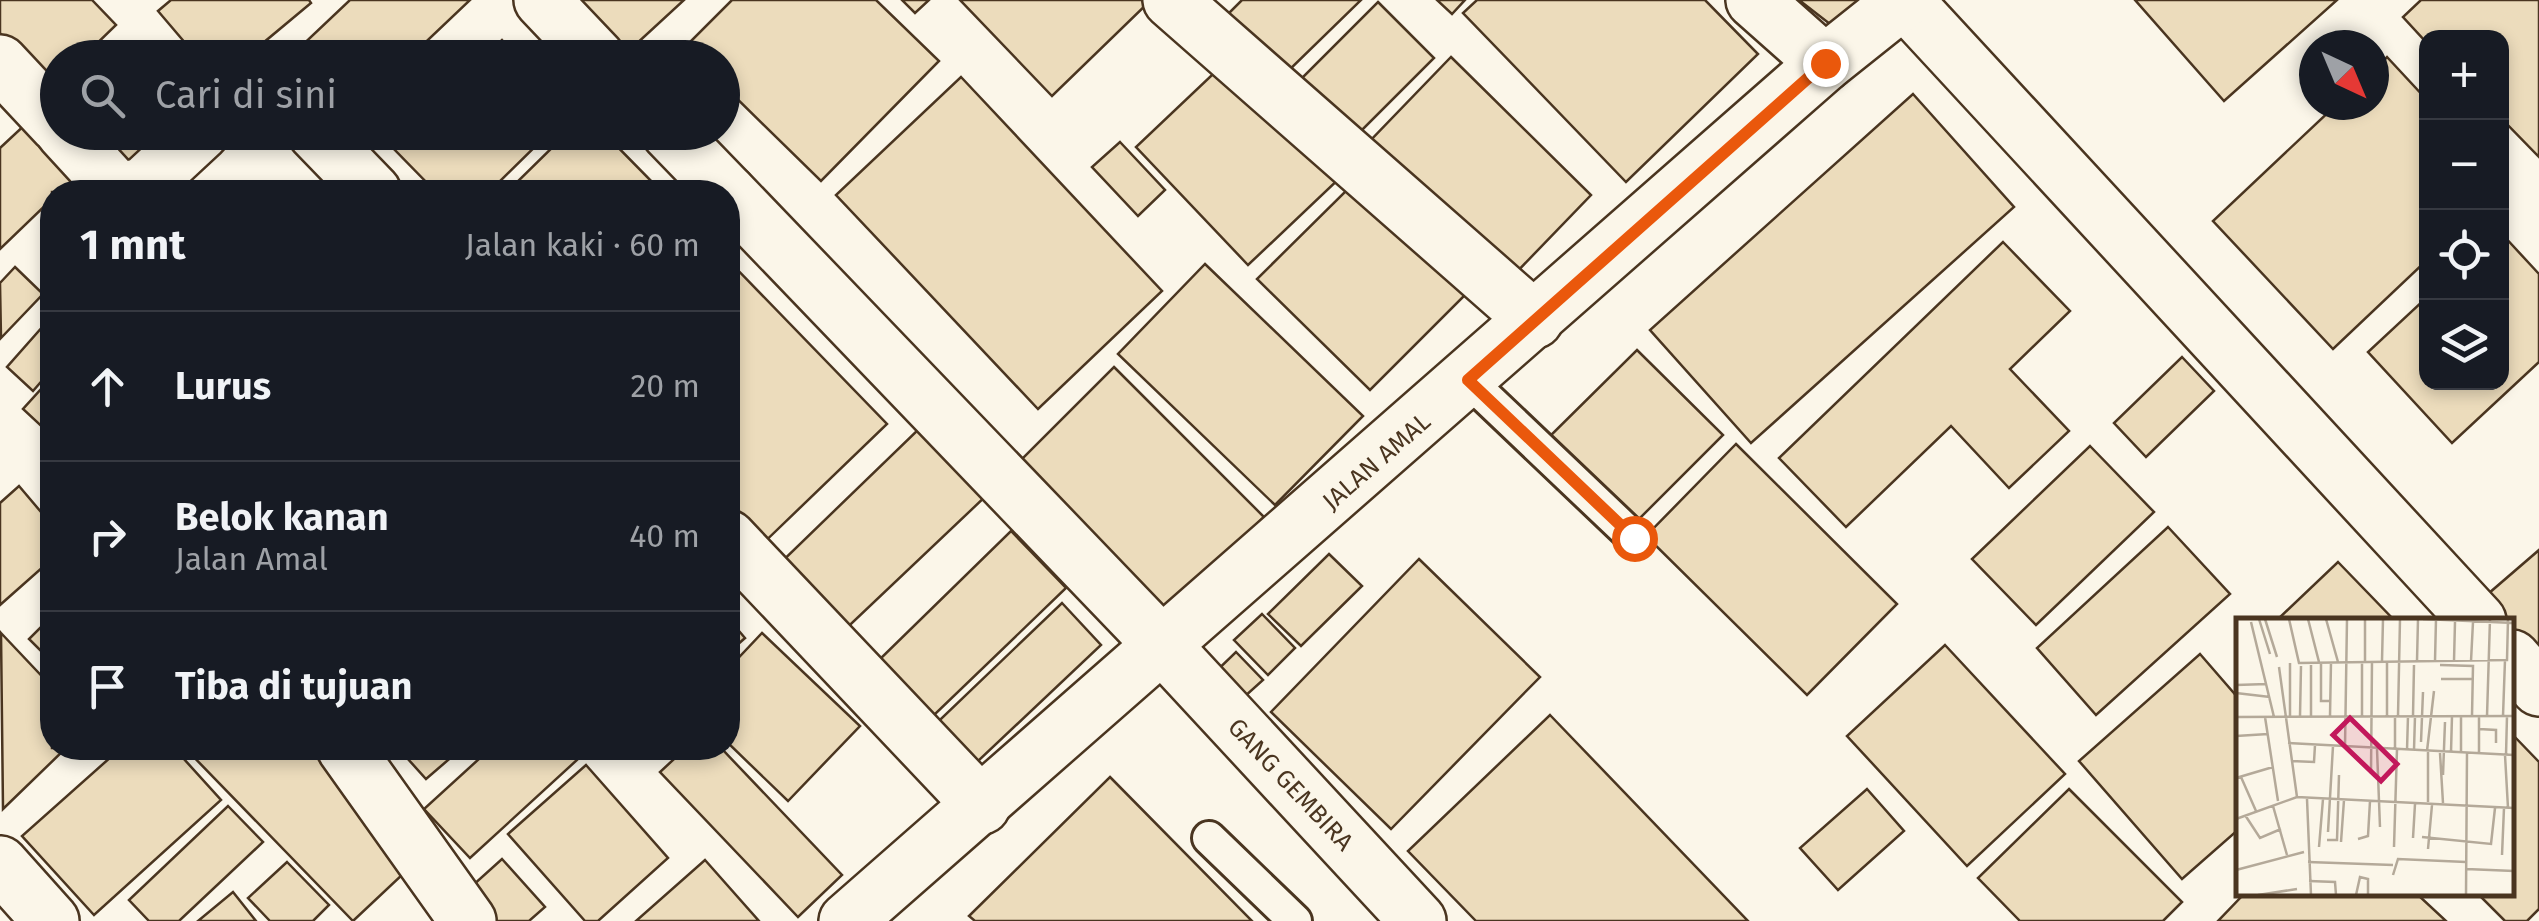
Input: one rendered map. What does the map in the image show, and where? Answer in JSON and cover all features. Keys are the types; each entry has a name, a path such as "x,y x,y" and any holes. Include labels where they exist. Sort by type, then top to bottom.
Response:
{"street":[{"path":"542,0 580,40"},
{"path":"1171,0 1536,320"},
{"path":"1754,0 1825,63"},
{"path":"1904,0 2475,618"},
{"name":"JALAN AMAL","path":"847,921 1164,647 1825,63 1904,0"},
{"path":"0,62 40,105"},
{"path":"80,150 108,180"},
{"path":"149,180 182,150"},
{"path":"332,150 361,180"},
{"name":"GANG GEMBIRA","path":"686,150 715,180"},
{"name":"GANG GEMBIRA","path":"740,207 1164,647 1418,921"},
{"path":"740,551 982,806"},
{"path":"2514,660 2539,688"},
{"path":"354,760 468,921"},
{"path":"0,864 51,921"}],"lane":[{"path":"1468,380 1634,538"},
{"path":"1209,838 1295,921"}],"building":[{"path":"0,0 92,0 116,25 101,40 40,40 40,75 0,33"},
{"path":"171,0 311,3 267,40 183,40 158,11"},
{"path":"350,0 470,0 428,40 308,40"},
{"path":"555,0 684,0 641,40 601,40"},
{"path":"732,0 876,0 939,61 821,181 740,102 740,40 692,40"},
{"path":"902,0 929,0 915,13"},
{"path":"960,0 1148,0 1149,2 1052,96"},
{"path":"1242,0 1361,0 1281,78 1223,19"},
{"path":"1437,0 1465,0 1452,14"},
{"path":"1477,0 1705,0 1758,54 1626,182 1463,13"},
{"path":"1799,0 1864,0 1839,31"},
{"path":"2135,0 2337,0 2299,30 2224,101"},
{"path":"2421,0 2539,0 2539,157 2509,126 2509,30 2419,30 2419,34 2403,17"},
{"path":"1378,2 1434,58 1343,149 1287,93"},
{"path":"1231,57 1343,175 1248,265 1136,147"},
{"path":"1451,57 1591,195 1510,279 1369,142"},
{"path":"2389,59 2419,91 2419,268 2333,349 2213,221 2320,120 2389,120"},
{"path":"961,77 1162,291 1038,409 836,195"},
{"path":"1913,94 2014,207 1751,443 1650,330"},
{"path":"30,120 40,131 40,150 58,150 80,173 73,180 40,180 40,211 0,249 0,148"},
{"path":"1120,142 1165,190 1138,216 1092,167"},
{"path":"94,150 150,150 121,178"},
{"path":"395,150 532,150 501,180 424,180"},
{"path":"550,150 621,150 650,180 519,180"},
{"path":"1355,182 1467,293 1370,390 1257,279"},
{"path":"2003,242 2070,311 2010,369 2069,431 2009,488 1951,426 1846,527 1779,458"},
{"path":"2509,242 2539,274 2539,362 2509,390"},
{"path":"1205,264 1363,416 1275,505 1118,354"},
{"path":"15,267 40,291 40,297 1,338 0,283"},
{"path":"740,272 887,424 752,554 740,542"},
{"path":"2419,305 2419,390 2509,390 2452,443 2368,352"},
{"path":"40,330 40,383 33,391 7,367"},
{"path":"1637,350 1723,435 1628,530 1542,444"},
{"path":"2182,357 2214,391 2146,457 2114,423"},
{"path":"1114,367 1264,517 1160,621 1010,471"},
{"path":"40,390 40,425 23,409"},
{"path":"923,425 988,494 833,641 769,574"},
{"path":"1736,444 1897,604 1807,695 1646,536"},
{"path":"2090,446 2154,512 2036,625 1972,559"},
{"path":"19,486 40,511 40,570 0,605 0,503"},
{"path":"2168,527 2230,594 2096,715 2037,648"},
{"path":"1011,531 1066,588 932,717 878,661"},
{"path":"2539,550 2539,668 2514,638 2514,618 2496,618 2481,600"},
{"path":"1329,554 1362,586 1301,646 1268,614"},
{"path":"1419,559 1540,677 1391,829 1271,712"},
{"path":"2338,562 2392,618 2279,618"},
{"path":"1062,603 1101,645 960,778 921,738"},
{"path":"1262,614 1295,648 1268,675 1234,640"},
{"path":"40,628 40,650 29,639"},
{"path":"1,633 40,674 40,760 54,760 3,809"},
{"path":"762,633 860,726 788,801 740,755 740,656"},
{"path":"1945,645 2065,774 1967,866 1847,736"},
{"path":"1236,652 1263,680 1233,707 1207,680"},
{"path":"2200,654 2236,696 2236,832 2182,879 2079,761"},
{"path":"1550,715 1748,921 1476,921 1408,851"},
{"path":"2514,736 2539,762 2539,909 2527,921 2505,921 2480,896 2514,896"},
{"path":"108,760 185,760 221,800 94,915 22,836"},
{"path":"197,760 324,760 419,859 353,921"},
{"path":"409,760 448,760 426,779"},
{"path":"478,760 577,760 470,858 424,809"},
{"path":"673,760 732,760 842,875 798,917 660,772"},
{"path":"586,765 668,858 598,921 585,921 508,834"},
{"path":"1110,777 1252,921 975,921 969,916"},
{"path":"1867,789 1904,831 1838,890 1800,848"},
{"path":"2069,789 2182,902 2163,921 2020,921 1978,878"},
{"path":"228,806 263,842 179,921 149,921 129,900"},
{"path":"502,859 545,907 529,921 487,921 462,895"},
{"path":"705,860 759,921 636,921"},
{"path":"287,862 329,905 313,921 270,921 248,898"},
{"path":"233,892 256,921 198,921"},
{"path":"2242,896 2419,896 2446,921 2218,921"}],"route":[{"path":"1634,538 1468,380 1825,63"}]}
